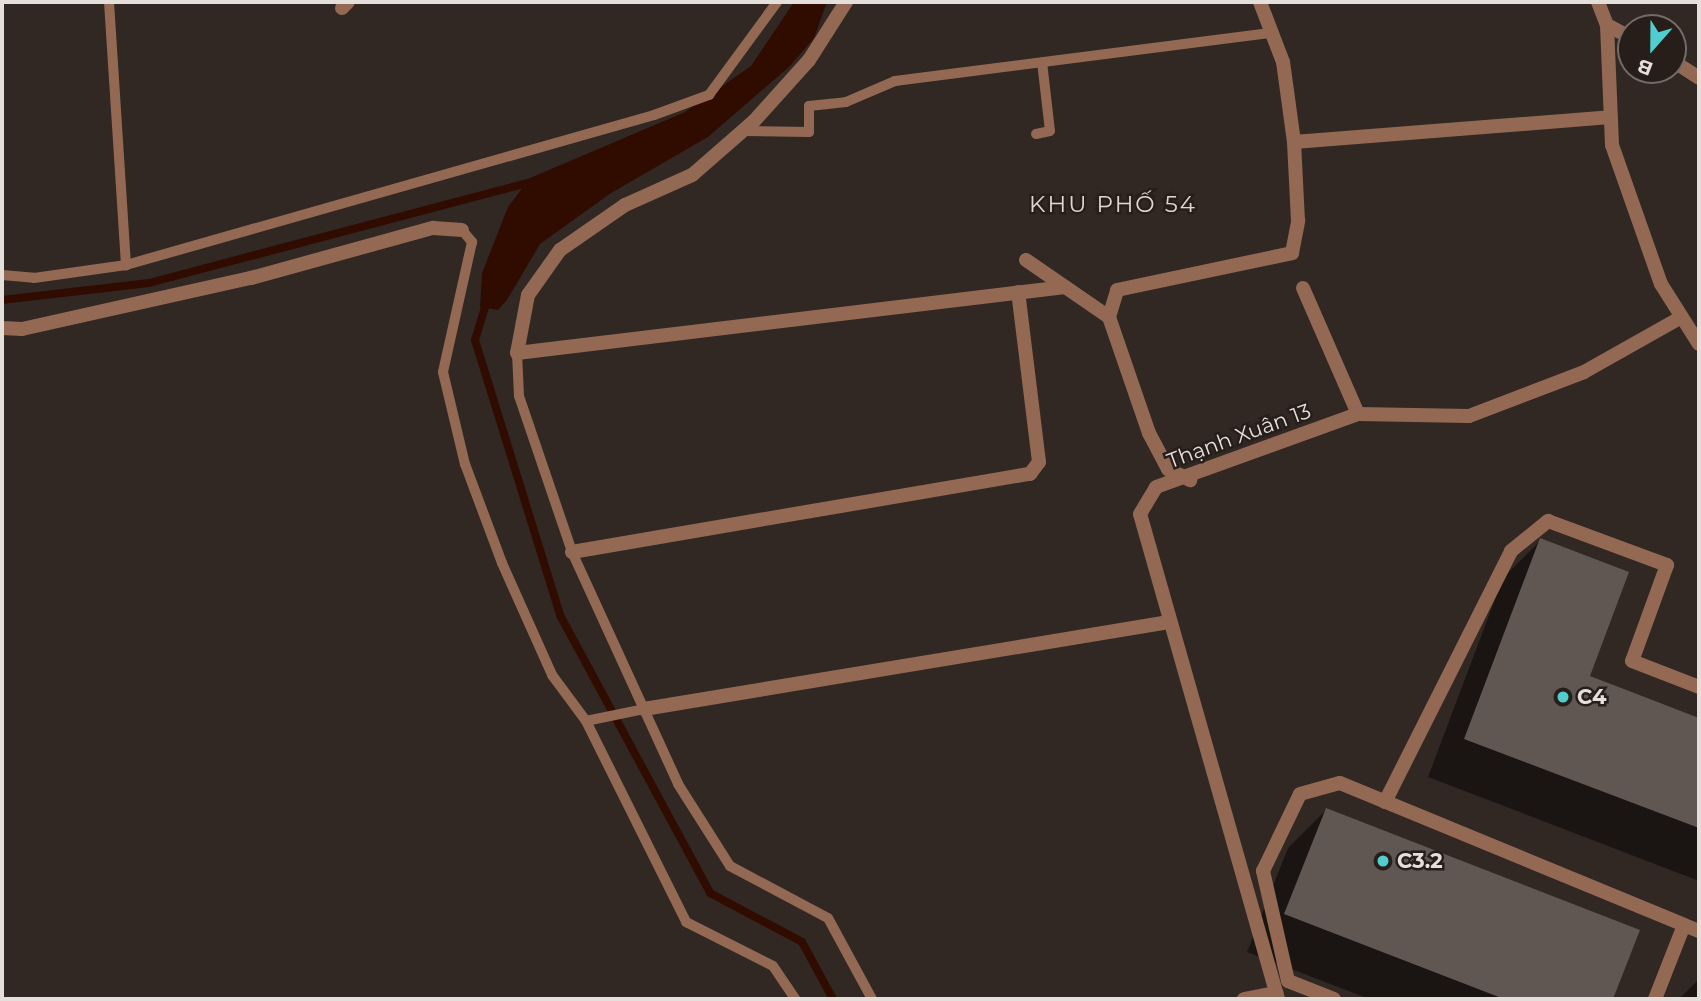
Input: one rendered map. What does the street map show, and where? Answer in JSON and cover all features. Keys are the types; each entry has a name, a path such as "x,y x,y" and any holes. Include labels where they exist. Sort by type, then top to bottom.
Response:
{"street":[{"path":"846,2 809,60 742,131 692,175 625,205 560,250 528,295 517,353 1065,287"},
{"path":"1190,480 1168,469 1150,433 1109,317 1117,290 1293,253 1298,221 1294,142 1272,33 1260,2"},
{"path":"1598,2 1607,25 1612,145 1678,318 1699,344"},
{"path":"1607,25 1617,30"},
{"path":"1294,142 1610,117"},
{"path":"2,328 22,329 251,278 433,228 462,230"},
{"path":"1026,260 1109,317"},
{"path":"1303,288 1358,414"},
{"path":"572,552 1030,474 1039,462 1018,292"},
{"name":"Thạnh Xuân 13","path":"1277,996 1140,514 1156,487 1190,480 1358,414 1469,416 1584,372 1678,318"},
{"path":"1385,802 1511,551 1548,521 1667,565 1632,661 1699,687"},
{"path":"644,709 1169,622"},
{"path":"1334,999 1288,981 1263,871 1300,794 1340,783 1699,930"},
{"path":"1655,999 1684,925"},
{"path":"1244,999 1277,996"}],"lane":[{"path":"109,2 126,265"},
{"path":"2,275 34,278 126,265 506,161 709,95 777,2"},
{"path":"742,131 809,132 809,106 846,102 874,85 1272,33"},
{"path":"1036,134 1051,131 1042,62"},
{"path":"462,230 470,251 443,372 454,426 502,563 552,675 586,721 686,922 773,966 795,999"},
{"path":"517,353 519,396 572,552 678,784 730,866 828,918 872,999"},
{"path":"586,721 644,709"}],"shaded area":[{"path":"794,2 827,2 814,38 790,66 708,137 611,193 540,244 507,300 498,310 480,307 482,273 508,207 530,178 685,112 751,66"}],"building":[{"name":"C4","path":"1540,538 1629,572 1590,676 1699,718 1699,828 1464,739"},
{"name":"C3.2","path":"1326,808 1640,930 1613,999 1504,999 1284,914"}],"waterway":[{"path":"2,300 149,283 534,181"},
{"path":"487,301 475,340 561,617 710,893 802,942 833,999"}],"place":[{"name":"C4","path":"1563,697"},
{"name":"C3.2","path":"1383,861"}],"district":[{"name":"KHU PHỐ 54","path":"1113,204"}]}
